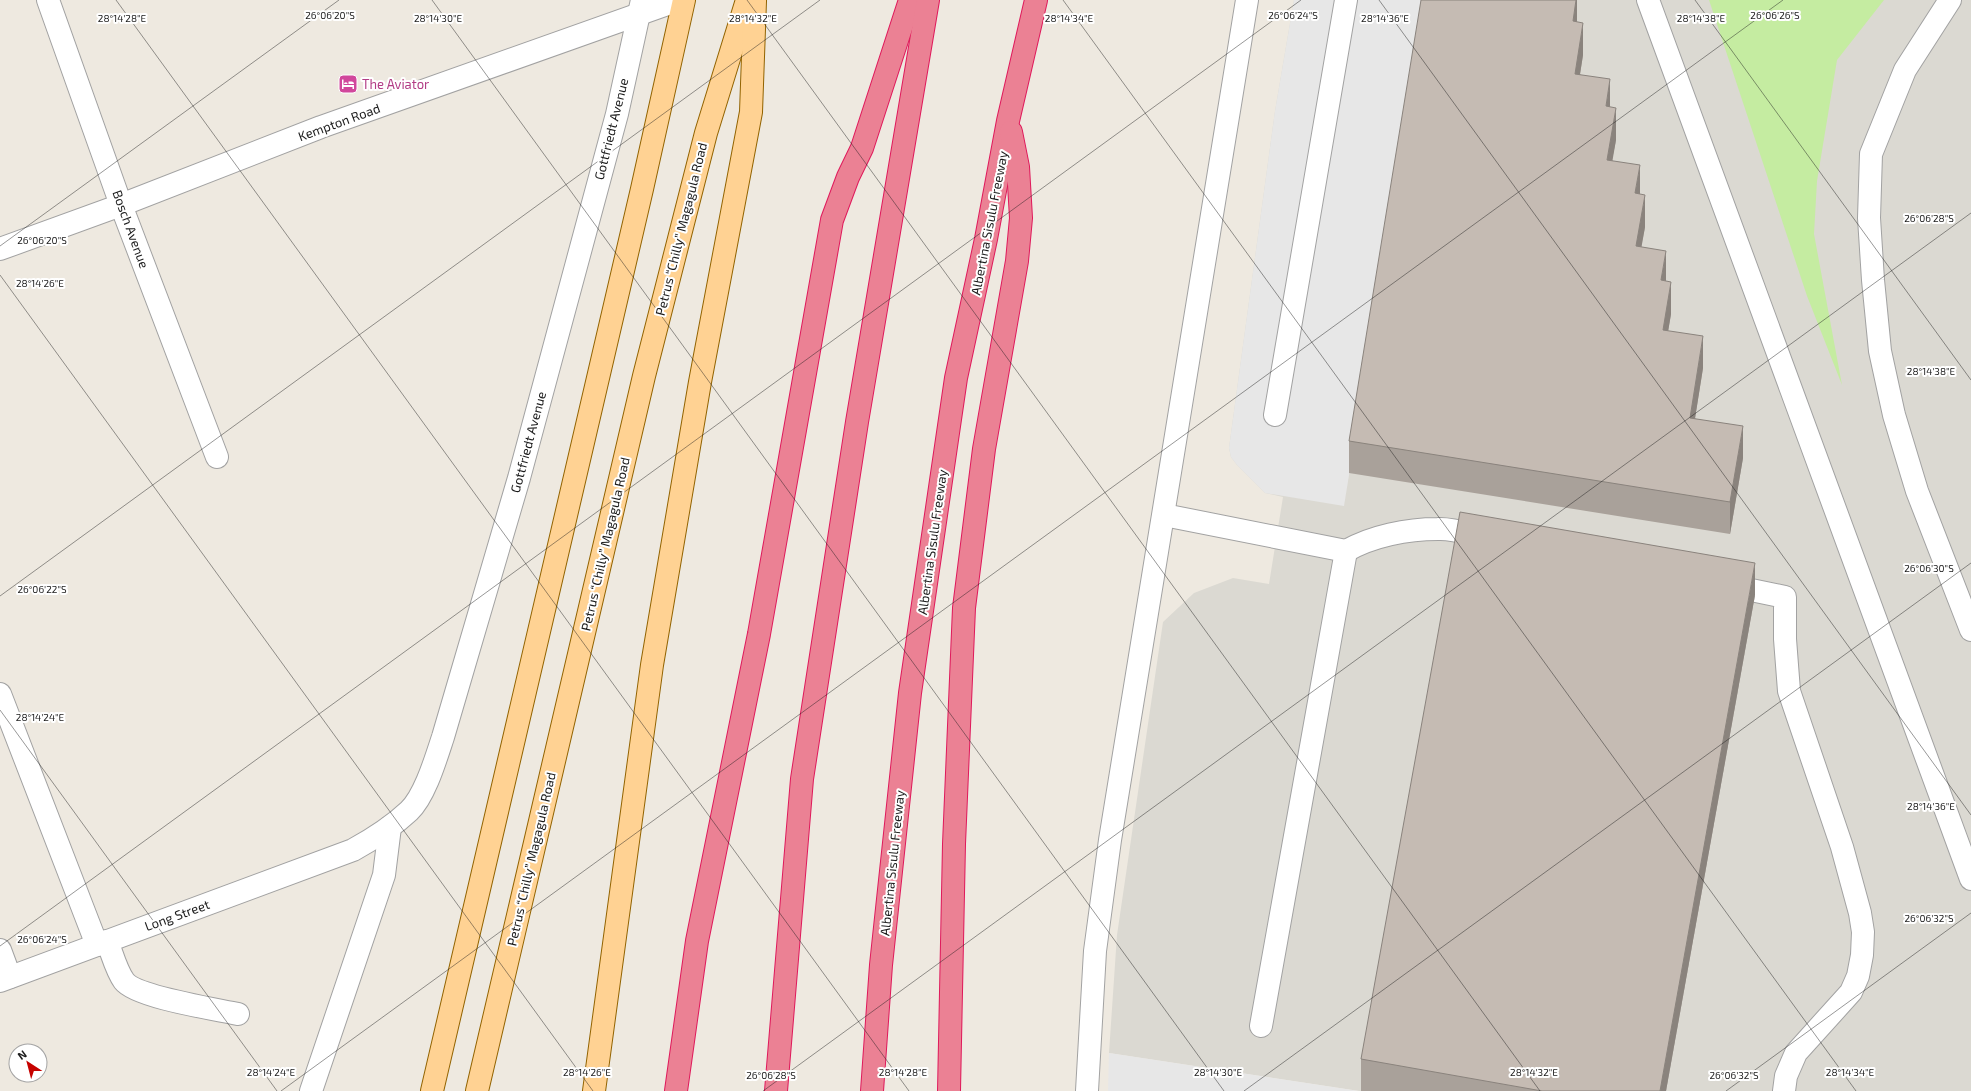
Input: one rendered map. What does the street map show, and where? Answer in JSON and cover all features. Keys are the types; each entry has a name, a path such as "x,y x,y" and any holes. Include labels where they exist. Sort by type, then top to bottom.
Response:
{"highway":[{"path":"676,1091 697,941 759,634 832,220 848,177 862,148 910,0"},
{"path":"776,1091 802,779 857,422 928,0"},
{"name":"Albertina Sisulu Freeway","path":"872,1091 881,965 911,685 956,378 986,239 1008,121 1036,0"},
{"path":"949,1091 954,844 964,608 984,449 1017,260 1021,218 1018,167 1008,121"}],"main road":[{"path":"432,1091 642,189 684,0"},
{"name":"Petrus “Chilly” Magagula Road","path":"477,1091 644,376 706,133 747,0"},
{"path":"594,1091 652,665 700,382 751,112 755,0"},
{"path":"426,1091 450,1014"}],"street":[{"name":"Bosch Avenue","path":"48,0 121,205 217,457"},
{"name":"Kempton Road","path":"0,249 121,205 321,127 640,7 679,0"},
{"path":"1087,1091 1095,951 1110,840 1247,0"},
{"path":"1275,415 1346,0"},
{"path":"1648,0 1971,879"},
{"path":"1950,0 1904,70 1871,154 1869,218 1880,351 1894,415 1917,491 1971,630"},
{"name":"Gottfriedt Avenue","path":"353,850 390,827 410,810 425,785 443,737 519,478 617,114 640,7"},
{"path":"1164,515 1346,551 1358,544 1390,534 1439,528 1508,542"},
{"path":"1261,1026 1346,551"},
{"path":"1708,582 1785,597 1785,639 1789,691 1842,847 1860,913 1862,955 1858,976 1851,992 1840,1006 1796,1053 1786,1076 1784,1091"},
{"path":"0,694 102,943 123,980 130,987 147,994 238,1014"},
{"path":"312,1091 384,875 390,827"},
{"name":"Long Street","path":"5,979 353,850"},
{"path":"0,950 5,979"}],"shaded area":[{"path":"1294,0 1971,0 1971,1091 1359,1091 1109,1053 1117,935 1163,622 1194,593 1233,578 1269,584 1283,497 1265,493 1237,465 1231,457 1229,448 1275,111"},
{"path":"1294,0 1426,0 1344,506 1265,493 1237,465 1231,457 1229,448 1275,111"},
{"path":"1109,1053 1359,1091 1108,1091"}],"green space":[{"path":"1709,0 1884,0 1837,60 1817,181 1814,234 1842,385 1807,296"}],"building":[{"path":"1421,0 1576,0 1573,21 1583,23 1575,74 1610,79 1606,106 1616,108 1607,160 1640,165 1635,193 1645,195 1636,246 1666,251 1661,280 1671,282 1663,330 1703,336 1690,418 1743,426 1730,502 1349,441"},
{"path":"1460,512 1755,563 1660,1091 1542,1091 1361,1059"}],"place":[{"name":"The Aviator","path":"348,84"}]}
